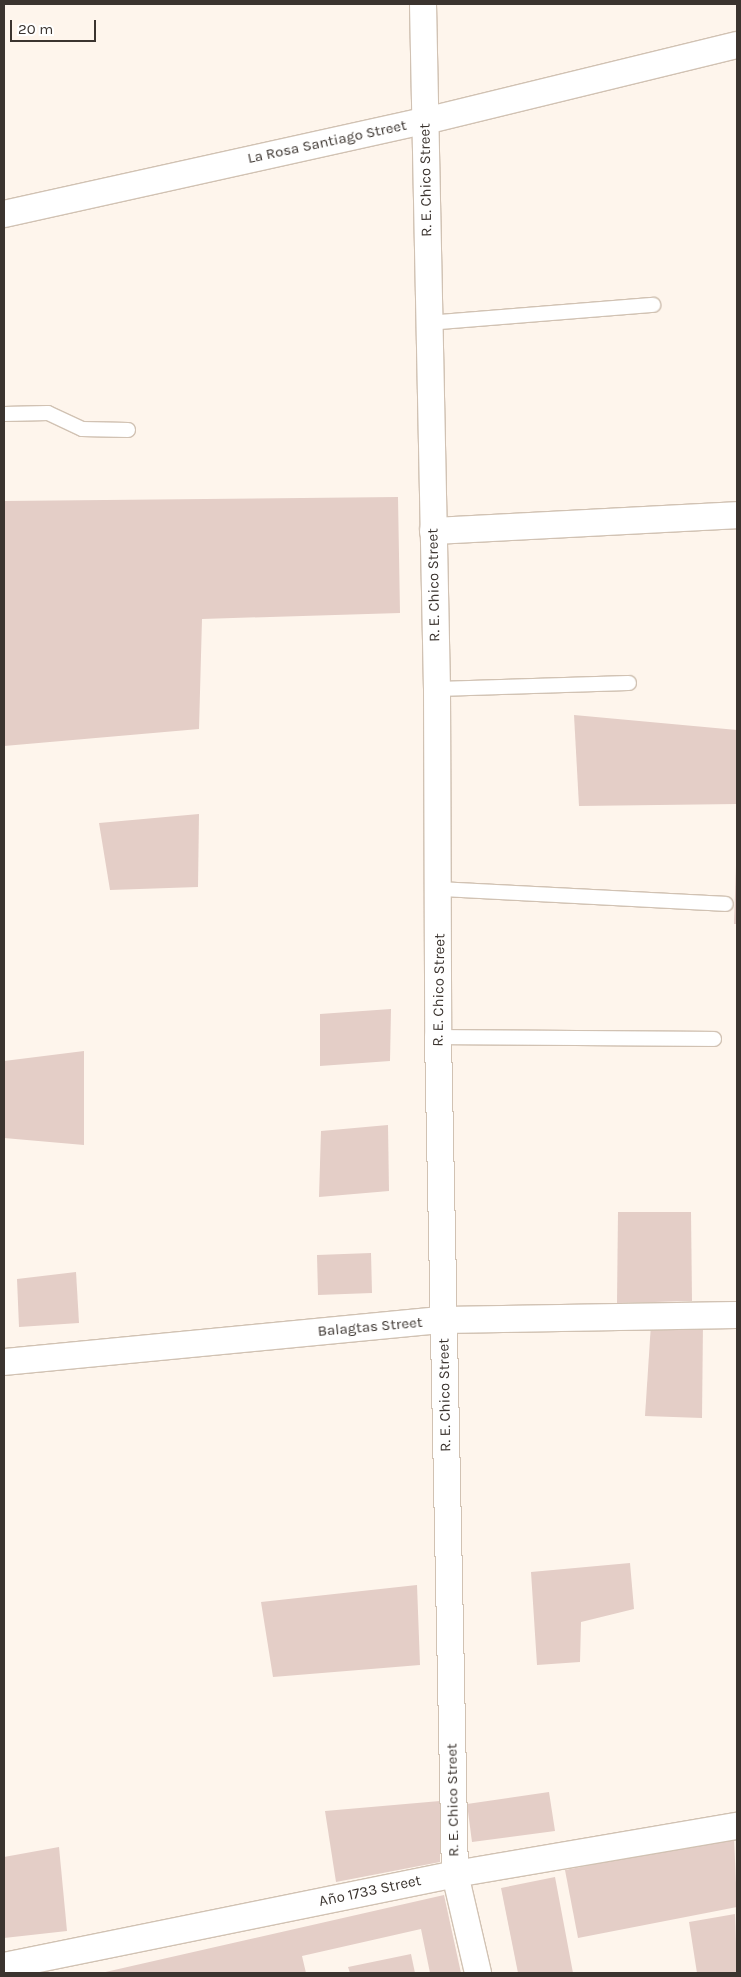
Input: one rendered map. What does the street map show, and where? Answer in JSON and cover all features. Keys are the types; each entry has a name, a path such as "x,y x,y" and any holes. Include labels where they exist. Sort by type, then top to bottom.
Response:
{"street":[{"name":"R. E. Chico Street","path":"423,4 440,889 438,1038 455,1874 478,1973"},
{"name":"La Rosa Santiago Street","path":"4,214 425,121 737,45"},
{"path":"433,531 737,515"},
{"name":"Balagtas Street","path":"4,1362 443,1320 737,1315"},
{"name":"Año 1733 Street","path":"4,1966 455,1874 737,1826"}],"lane":[{"path":"428,323 653,305"},
{"path":"4,414 48,413 82,429 128,430"},
{"path":"437,689 629,683"},
{"path":"440,889 726,904"},
{"path":"438,1038 714,1039"}],"building":[{"path":"398,497 400,613 202,619 199,729 4,746 4,501"},
{"path":"574,715 737,730 737,804 579,806"},
{"path":"199,814 198,887 110,890 99,823"},
{"path":"736,866 737,924 734,924"},
{"path":"391,1009 390,1061 320,1066 320,1014"},
{"path":"84,1051 84,1145 4,1138 4,1061"},
{"path":"388,1125 389,1191 319,1197 321,1131"},
{"path":"618,1212 691,1212 692,1301 617,1303"},
{"path":"371,1253 372,1293 318,1295 317,1255"},
{"path":"76,1272 79,1323 19,1327 17,1279"},
{"path":"703,1323 702,1418 645,1416 651,1324"},
{"path":"630,1563 634,1609 581,1622 580,1662 537,1665 531,1572"},
{"path":"417,1585 420,1665 273,1677 261,1602"},
{"path":"549,1792 555,1831 472,1842 467,1804"},
{"path":"440,1801 440,1862 336,1882 325,1811"},
{"path":"734,1837 737,1907 578,1938 565,1870"},
{"path":"59,1847 67,1931 4,1938 4,1857"},
{"path":"555,1877 573,1973 518,1973 501,1888"},
{"path":"444,1895 461,1973 430,1973 421,1929 302,1956 306,1973 101,1973"},
{"path":"735,1914 737,1973 697,1973 689,1922"},
{"path":"411,1954 415,1973 350,1973 348,1967"}]}
